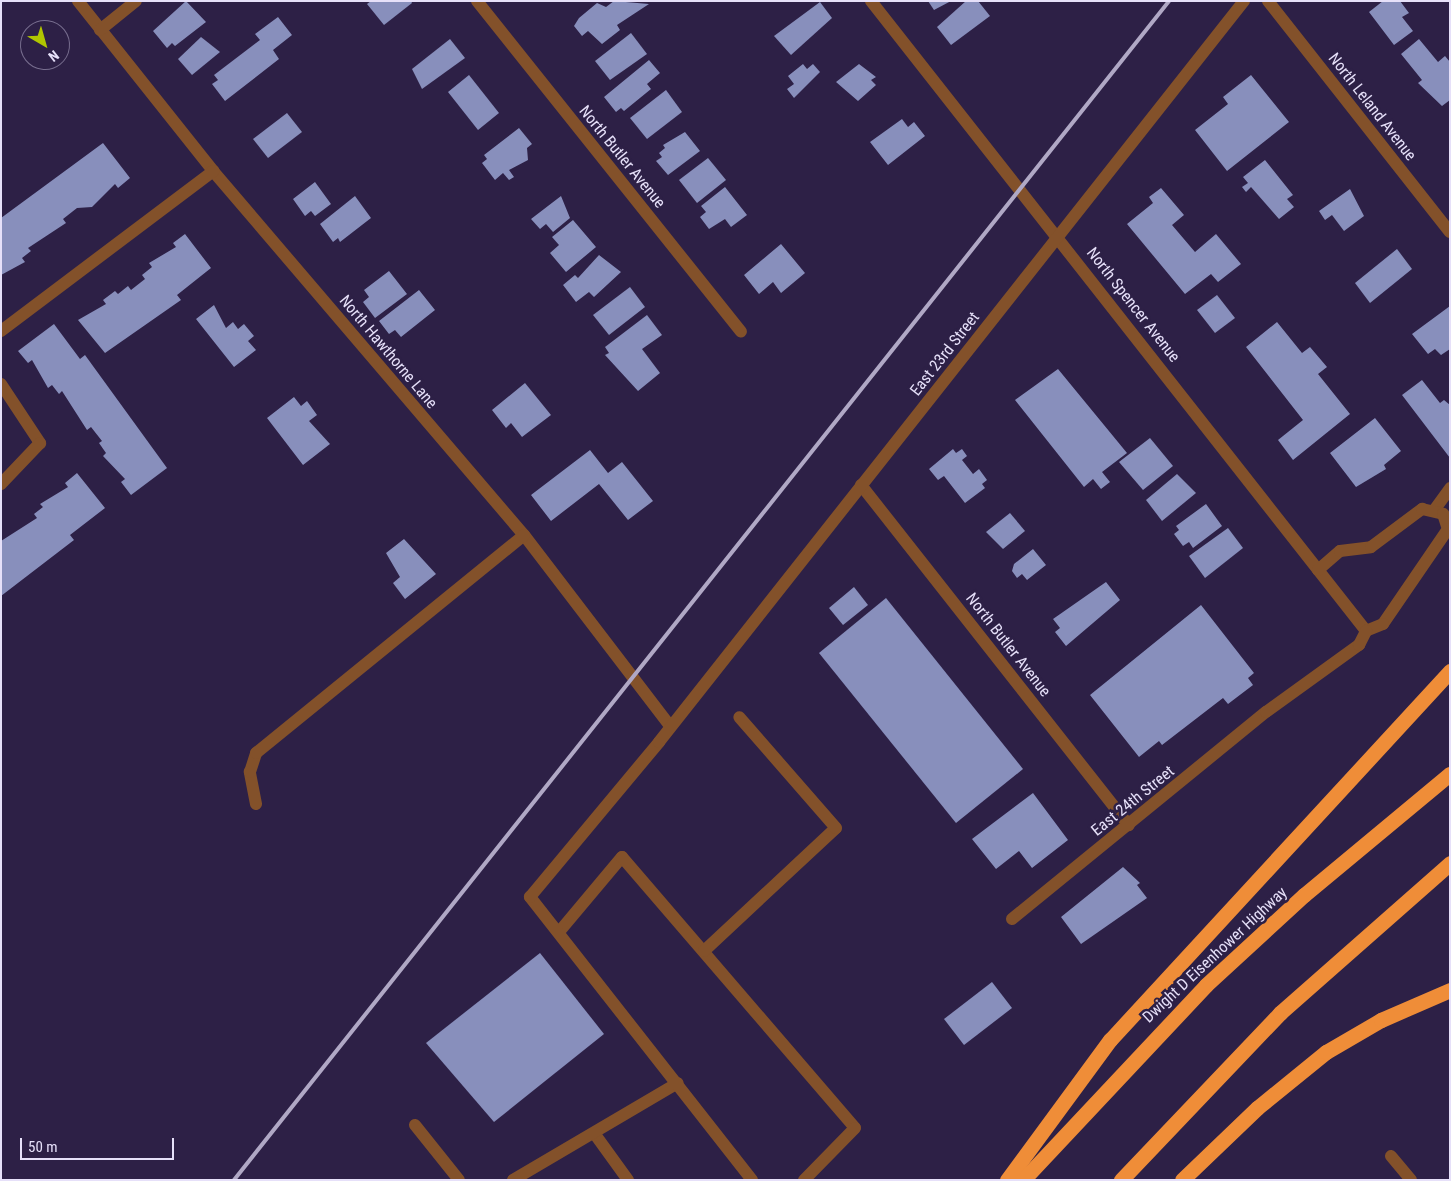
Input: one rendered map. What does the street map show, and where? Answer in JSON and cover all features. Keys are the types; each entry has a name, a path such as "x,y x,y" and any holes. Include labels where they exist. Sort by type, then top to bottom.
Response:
{"highway":[{"path":"1007,1180 1110,1040 1450,671"},
{"name":"Dwight D Eisenhower Highway","path":"1023,1180 1206,985 1304,895 1450,774"},
{"path":"1120,1180 1280,1013 1450,862"},
{"path":"1182,1180 1257,1108 1326,1052 1393,1014 1450,990"}],"street":[{"name":"North Hawthorne Lane","path":"78,1 212,171 524,535 670,726"},
{"path":"100,30 136,1"},
{"name":"North Butler Avenue","path":"477,1 741,332"},
{"name":"North Spencer Avenue","path":"871,1 1059,236 1366,632"},
{"name":"East 23rd Street","path":"560,932 530,897 670,726 1244,1"},
{"name":"North Leland Avenue","path":"1268,1 1450,232"},
{"path":"1,331 212,171"},
{"path":"1,384 40,443 1,484"},
{"name":"North Butler Avenue","path":"862,485 1129,825"},
{"path":"1318,570 1340,551 1371,547 1414,513 1435,509 1450,488"},
{"name":"East 24th Street","path":"1012,919 1274,707 1359,645 1366,632 1383,624 1448,529 1447,519 1435,509"},
{"path":"256,804 250,772 256,753 524,535"},
{"path":"704,951 836,828 739,717"},
{"path":"752,1180 560,932 622,857 855,1128 804,1180"},
{"path":"513,1180 678,1083"},
{"path":"415,1125 459,1180"},
{"path":"594,1133 628,1180"},
{"path":"1391,1156 1411,1180"}],"building":[{"path":"186,1 206,22 175,46 172,43 167,48 153,31"},
{"path":"371,1 411,1 412,3 384,25 367,4"},
{"path":"614,1 649,4 617,25 620,30 602,44 588,31 582,36 574,26 579,18 597,3 606,7"},
{"path":"928,1 951,1 934,10"},
{"path":"966,1 978,1 990,16 951,45 937,27"},
{"path":"1383,1 1400,1 1409,13 1402,17 1413,31 1394,45 1369,12"},
{"path":"820,2 832,18 791,55 774,36"},
{"path":"278,17 292,35 273,50 279,59 225,101 212,84 218,80 214,75 260,40 255,34"},
{"path":"631,33 647,54 610,80 595,61"},
{"path":"201,37 220,52 192,75 178,59"},
{"path":"450,39 465,58 422,89 412,69"},
{"path":"1419,39 1438,62 1445,56 1450,62 1450,100 1442,106 1418,83 1422,80 1401,54"},
{"path":"649,60 660,73 647,84 651,89 624,111 621,108 616,112 604,97"},
{"path":"803,64 807,69 813,64 820,72 794,98 787,89 794,84 788,76"},
{"path":"859,64 876,77 871,80 876,85 858,101 836,82"},
{"path":"469,75 499,113 478,130 448,92"},
{"path":"1251,75 1289,122 1227,171 1195,130 1228,104 1223,97"},
{"path":"666,90 682,112 647,139 630,118"},
{"path":"287,113 302,132 268,158 253,139"},
{"path":"902,119 908,127 914,122 925,136 888,165 870,142"},
{"path":"519,128 532,144 527,148 528,160 509,170 514,177 509,180 503,173 495,180 482,163 487,159 484,155"},
{"path":"685,132 700,151 668,175 656,161 662,157 659,153 665,148 663,145"},
{"path":"103,143 130,178 118,188 115,184 92,207 77,208 63,219 66,223 28,248 31,251 22,258 25,262 1,275 1,218"},
{"path":"708,158 726,180 697,203 679,180"},
{"path":"1265,160 1293,195 1287,199 1294,207 1279,219 1251,187 1246,192 1242,187 1248,183 1243,177"},
{"path":"315,182 331,204 315,216 311,211 305,216 293,199"},
{"path":"725,187 747,215 731,227 725,219 709,229 700,217 706,212 701,206"},
{"path":"1161,188 1184,215 1172,225 1195,252 1216,234 1241,264 1218,282 1211,274 1185,294 1127,224 1153,203 1149,197"},
{"path":"1350,189 1364,216 1344,231 1332,215 1325,220 1319,211"},
{"path":"355,196 371,218 340,242 338,238 333,242 320,224"},
{"path":"561,196 570,218 553,232 546,224 540,229 531,219"},
{"path":"573,220 596,247 566,272 550,253 559,245 552,237"},
{"path":"185,234 211,268 177,295 181,300 105,353 78,320 106,304 103,300 115,291 118,294 128,286 131,290 145,279 142,275 152,267 149,263 176,247 173,243"},
{"path":"781,244 805,273 781,293 773,282 759,294 744,275"},
{"path":"1397,249 1412,269 1370,303 1355,283"},
{"path":"599,255 621,272 594,297 589,292 576,302 563,285 575,275 578,278"},
{"path":"389,271 407,294 375,318 363,302 369,297 364,290"},
{"path":"630,287 645,307 609,335 593,315"},
{"path":"419,290 435,310 401,337 395,330 389,334 379,321"},
{"path":"1217,295 1235,318 1215,333 1197,310"},
{"path":"214,305 226,328 233,322 238,329 244,324 254,336 248,341 256,350 234,367 196,319"},
{"path":"1450,306 1450,349 1441,355 1435,349 1428,354 1412,334"},
{"path":"647,315 662,335 642,349 660,373 638,391 605,355 609,353 605,347"},
{"path":"1277,322 1302,353 1310,347 1327,367 1318,374 1350,414 1293,460 1278,440 1303,420 1246,347"},
{"path":"54,324 80,359 85,355 167,468 131,495 121,482 125,479 103,456 106,453 99,443 102,441 91,427 87,430 62,391 59,394 52,385 48,388 32,360 28,363 18,351"},
{"path":"1058,369 1127,453 1102,472 1110,482 1101,489 1093,479 1084,487 1015,400"},
{"path":"1422,380 1440,403 1444,400 1450,405 1450,458 1402,395"},
{"path":"525,383 551,415 522,437 511,423 506,428 492,410"},
{"path":"294,397 301,406 307,401 317,415 309,421 330,444 303,465 267,418"},
{"path":"1375,418 1401,451 1384,465 1386,469 1356,487 1330,453"},
{"path":"1150,438 1173,466 1143,490 1119,462"},
{"path":"953,449 956,453 962,449 967,456 962,460 973,474 979,469 987,480 982,484 985,488 965,503 944,476 938,480 929,469"},
{"path":"590,450 608,473 622,462 653,501 628,520 599,484 551,521 531,495"},
{"path":"77,473 105,508 70,535 74,540 1,596 1,541 37,518 34,514 43,507 40,504 68,487 65,483"},
{"path":"1177,474 1196,493 1162,521 1146,500"},
{"path":"1206,504 1222,526 1193,548 1189,542 1183,546 1174,534 1179,530 1176,526"},
{"path":"1010,513 1025,531 1003,549 986,532"},
{"path":"1228,528 1243,548 1205,578 1189,556"},
{"path":"404,539 436,574 405,599 393,583 400,577 386,553"},
{"path":"1033,549 1046,565 1027,580 1022,574 1017,578 1012,571 1014,564"},
{"path":"1106,582 1120,600 1066,646 1055,632 1060,628 1053,619"},
{"path":"854,587 868,605 843,625 829,608"},
{"path":"886,598 1023,769 956,823 819,653"},
{"path":"1201,605 1254,673 1248,678 1253,685 1228,704 1223,698 1162,745 1159,741 1139,757 1090,695"},
{"path":"1033,793 1068,840 1032,868 1019,851 996,869 972,839"},
{"path":"1123,867 1140,883 1137,885 1147,898 1081,944 1061,917"},
{"path":"540,953 604,1034 494,1122 426,1043"},
{"path":"992,982 1012,1008 964,1045 944,1019"}],"railway":[{"path":"234,1180 1169,1"}]}
